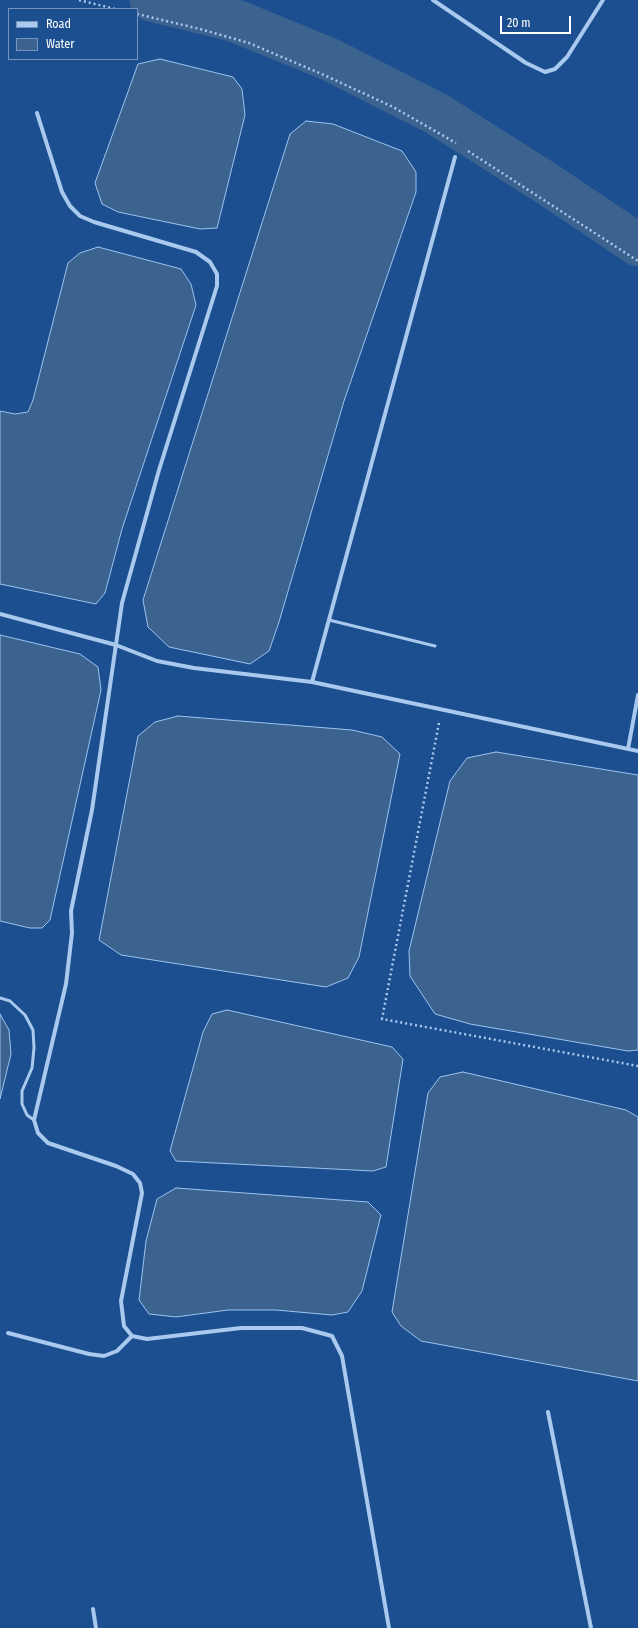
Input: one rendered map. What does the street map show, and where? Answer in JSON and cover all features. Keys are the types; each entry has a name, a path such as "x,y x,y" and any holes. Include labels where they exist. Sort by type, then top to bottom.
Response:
{"street":[{"path":"432,0 526,63 545,72 555,69 567,57 603,0"},
{"path":"37,113 62,192 70,206 80,216 94,222 196,252 210,262 217,274 217,286 159,470 124,596 92,810 72,911 72,933 66,984 34,1120 38,1133 48,1143 122,1169 133,1174 140,1183 142,1193 121,1301 124,1326 132,1336 147,1339 241,1328 302,1328 332,1336 342,1356 389,1628"},
{"path":"312,682 455,157"},
{"path":"0,614 116,645 157,661 194,668 312,682 638,751"},
{"path":"628,749 638,695"},
{"path":"8,1333 88,1354 104,1356 117,1351 132,1336"},
{"path":"548,1412 591,1628"},
{"path":"93,1609 96,1628"}],"lane":[{"path":"329,620 435,646"},
{"path":"0,998 10,1002 25,1015 33,1030 34,1048 32,1068 22,1091 22,1104 27,1115 34,1120"}],"path":[{"path":"79,0 111,8"},
{"path":"138,14 200,29 249,43 324,75 393,107 462,147 638,261"},
{"path":"442,709 382,1019 638,1066"}],"water":[{"path":"160,59 233,77 242,89 245,115 217,228 200,229 118,212 102,204 95,183 138,64"},
{"path":"306,121 333,124 402,151 416,172 416,192 344,401 279,622 269,651 250,664 169,647 148,627 143,600 290,134"},
{"path":"98,247 181,269 191,284 196,305 122,529 105,593 96,604 0,584 0,411 15,414 28,412 33,400 68,263 80,253"},
{"path":"0,635 80,654 98,667 101,690 50,920 42,928 30,928 0,921"},
{"path":"178,716 352,730 382,737 400,754 359,957 348,978 326,987 121,955 99,940 138,736 155,722"},
{"path":"496,752 638,775 638,1050 628,1051 470,1024 435,1014 410,976 409,951 450,781 467,758"},
{"path":"227,1010 392,1047 403,1059 386,1167 373,1171 176,1161 170,1151 203,1032 212,1014"},
{"path":"0,1014 9,1030 11,1054 0,1099"},
{"path":"463,1072 626,1110 638,1117 638,1381 421,1341 401,1326 392,1312 428,1093 440,1077"},
{"path":"176,1188 368,1202 381,1215 362,1291 348,1312 332,1315 276,1310 228,1310 176,1317 149,1314 139,1300 146,1241 157,1199"}],"waterway":[{"path":"151,0 236,21 331,60 437,114 549,185 638,245"}]}
